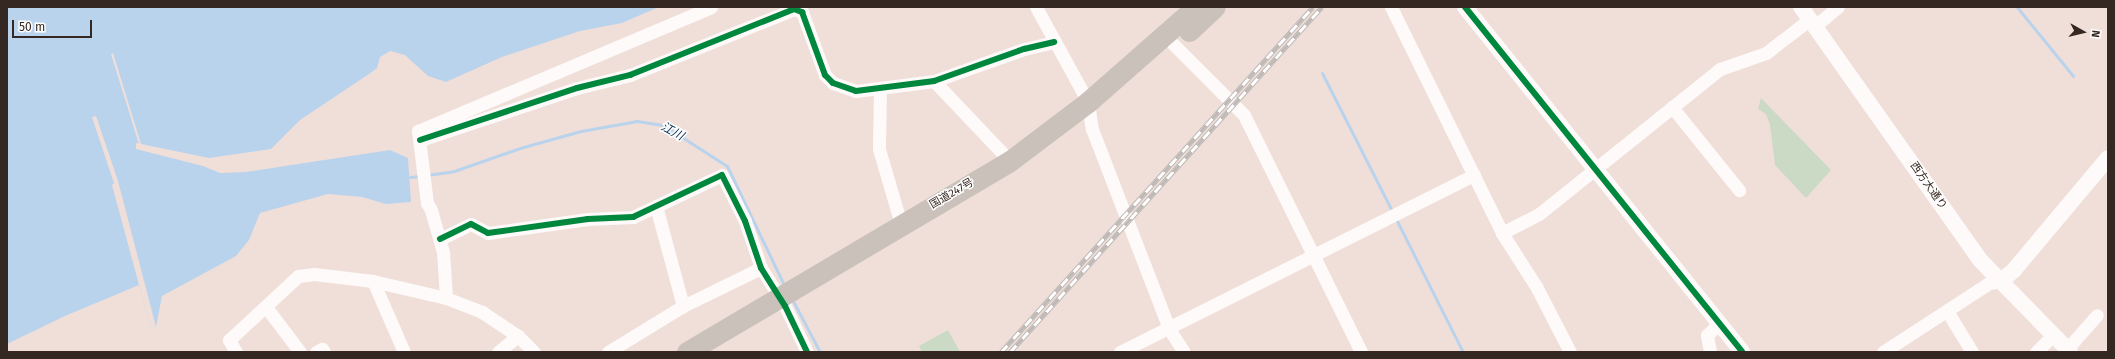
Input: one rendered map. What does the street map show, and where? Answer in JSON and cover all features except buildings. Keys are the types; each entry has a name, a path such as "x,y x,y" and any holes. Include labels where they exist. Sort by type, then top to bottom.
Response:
{"highway":[{"name":"国道247号","path":"709,352 787,298 901,224 1010,161 1089,109 1196,7"},
{"name":"国道247号","path":"687,352 787,298 1018,167 1089,109 1173,44 1215,7"}],"street":[{"path":"446,298 443,252 431,210 427,203 418,131 711,7"},
{"path":"1036,7 1089,109 1092,129 1169,329 1184,352"},
{"path":"1391,7 1502,233 1537,288 1570,352"},
{"path":"1465,7 1742,352"},
{"path":"1502,233 1539,214 1720,69 1766,53 1809,17 1838,7"},
{"path":"420,140 576,88 630,75 794,9 802,12 825,75 833,83 856,91 934,81 1024,49 1054,42"},
{"name":"西方大通り","path":"1809,17 1981,261 2068,350"},
{"path":"1173,44 1244,115 1361,352"},
{"path":"934,81 1010,161"},
{"path":"880,89 879,149 901,224"},
{"path":"1672,107 1739,190"},
{"path":"1883,352 1990,283 2001,281 2014,270 2108,158"},
{"path":"440,238 471,224 488,233 588,220 633,217 722,175 745,221 761,268 787,298 807,352"},
{"path":"1120,352 1169,329 1474,175"},
{"path":"656,206 683,306"},
{"path":"608,352 683,306 761,268"},
{"path":"236,352 229,340 298,276 333,275 373,281 446,298 482,312 518,336 534,352"},
{"path":"373,281 404,352"},
{"path":"266,307 300,352"},
{"path":"1947,311 1972,352"},
{"path":"2068,350 2098,315"},
{"path":"1710,352 1707,335 1719,324"},
{"path":"2036,352 2053,335"},
{"path":"498,352 518,336"},
{"path":"316,352 322,349 324,352"}],"green space":[{"path":"1761,98 1831,170 1806,198 1775,165 1770,125 1766,114 1758,109"},
{"path":"948,330 960,352 922,352 919,346"}],"water":[{"path":"7,7 659,7 622,23 580,31 502,57 446,82 428,76 405,55 390,51 380,57 377,68 300,120 271,149 209,158 136,143 136,149 203,166 220,173 246,172 390,150 408,158 411,202 386,204 362,197 328,194 260,213 249,240 236,256 162,296 156,327 151,329 139,285 65,316 7,344"}],"pier":[{"path":"113,53 141,144 139,144 111,54"},
{"path":"96,116 118,181 156,327 151,329 112,185 114,183 92,117"}],"waterway":[{"path":"2017,7 2073,76"},
{"path":"1322,73 1391,209"},
{"name":"江川","path":"427,175 454,171 520,148 581,131 637,121 663,125 727,166 784,285"},
{"name":"江川","path":"410,177 421,176"},
{"path":"1396,219 1463,352"},
{"name":"江川","path":"792,299 820,352"}],"railway":[{"path":"1001,352 1313,7"},
{"path":"1010,352 1322,7"}],"cycle path":[{"path":"1465,7 1742,352"},
{"path":"420,140 577,88 630,75 794,9 802,12 825,75 833,83 856,91 934,81 1024,49 1054,42"},
{"path":"440,239 471,224 488,233 588,219 633,217 722,175 745,221 761,268 785,306 807,352"}]}
